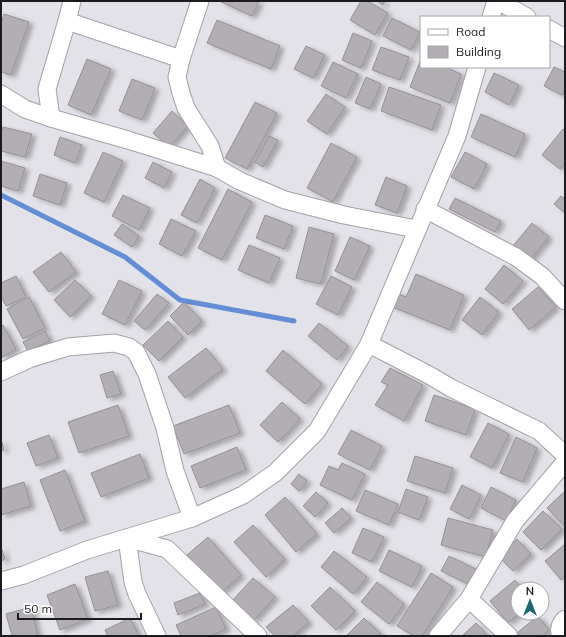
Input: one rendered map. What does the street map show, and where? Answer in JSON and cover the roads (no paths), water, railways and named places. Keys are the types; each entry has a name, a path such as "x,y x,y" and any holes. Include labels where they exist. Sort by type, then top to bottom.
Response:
{"street":[{"path":"51,118 47,89 72,1"},
{"path":"200,1 181,58 177,77 186,108 210,146 217,168"},
{"path":"491,16 497,1 525,16"},
{"path":"67,21 181,58"},
{"path":"550,30 565,38"},
{"path":"1,581 24,575 87,550 192,518 243,494 275,473 317,431 369,344 457,136 477,68"},
{"path":"1,94 25,109 51,118 217,168 240,181 285,200 344,215 416,230"},
{"path":"425,209 516,257 542,276 565,301"},
{"path":"1,372 29,359 68,347 114,344 129,347 136,352 147,374 164,428 175,471 192,518"},
{"path":"369,344 430,374 452,388 539,431 565,455"},
{"path":"438,636 469,599 515,521 565,462"},
{"path":"127,538 136,594 157,636"},
{"path":"127,538 167,549 258,636"},
{"path":"469,599 508,636"}],"waterway":[{"path":"1,195 125,257 180,300 294,321"}]}
